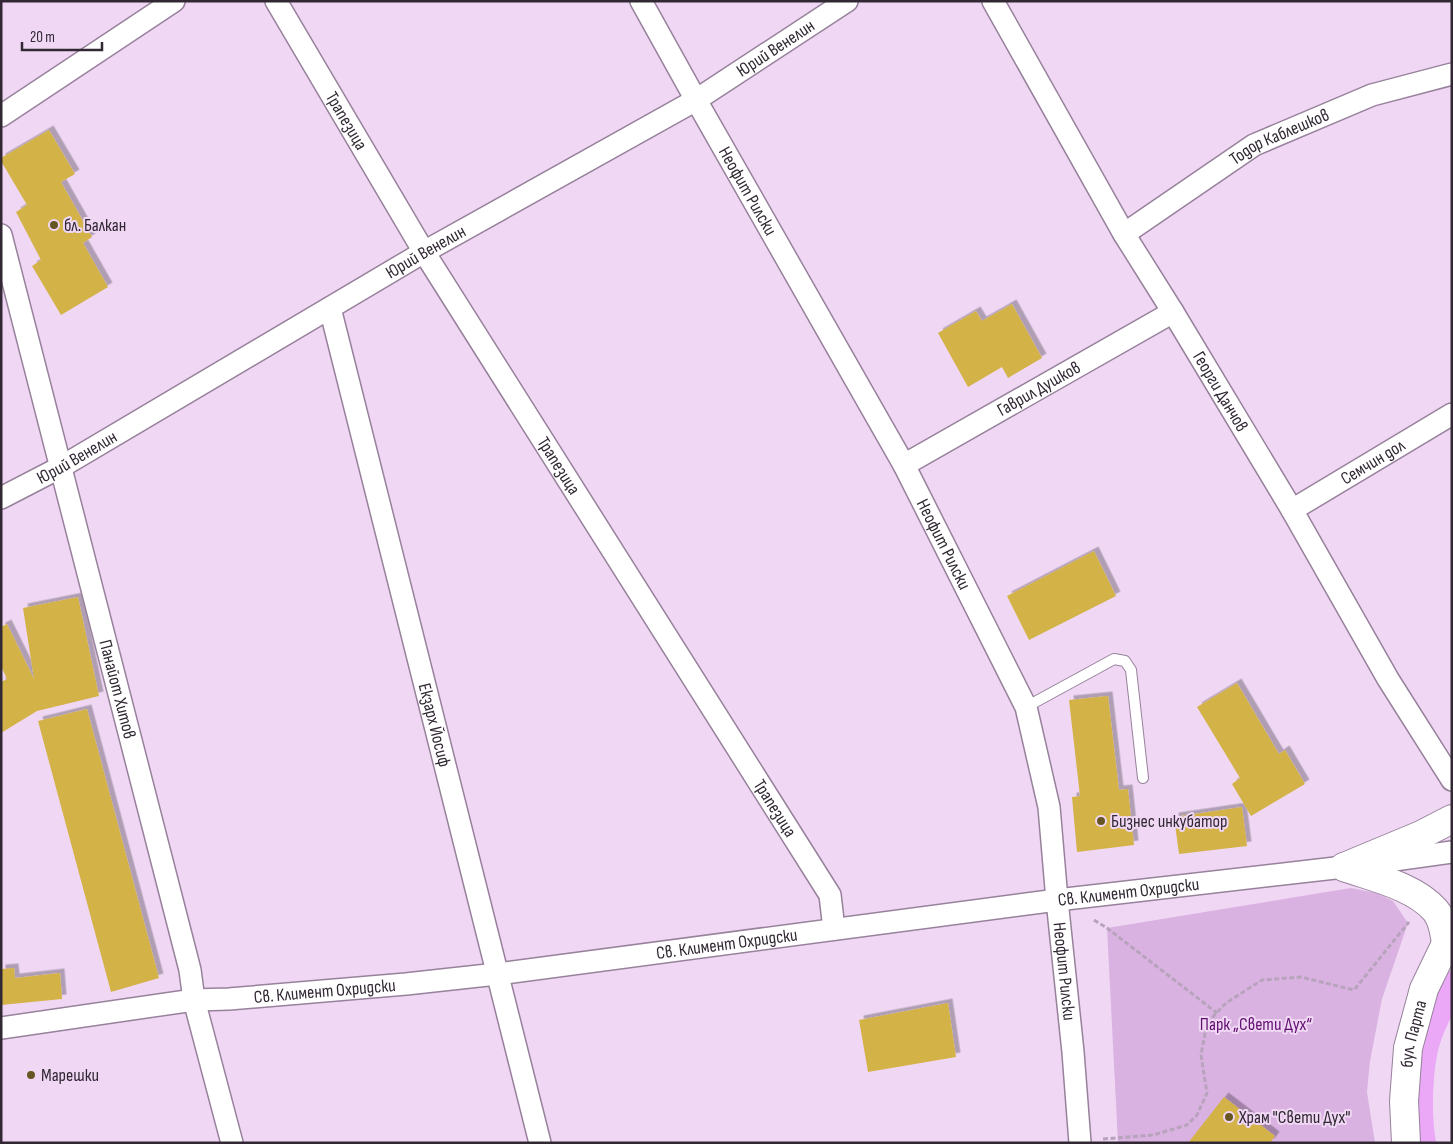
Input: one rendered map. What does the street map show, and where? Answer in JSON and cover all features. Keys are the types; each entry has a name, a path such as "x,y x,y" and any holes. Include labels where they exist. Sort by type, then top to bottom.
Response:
{"main road":[{"path":"1344,867 1421,835 1452,819"},
{"path":"1344,867 1410,891 1436,911 1449,937"},
{"name":"бул. Парта","path":"1406,1143 1404,1101 1408,1048 1424,989 1449,937"}],"street":[{"path":"1,116 174,1"},
{"name":"Трапезица","path":"276,1 424,252 830,895 834,929"},
{"name":"Неофит Рилски","path":"641,1 904,465 1026,706 1049,807 1080,1143"},
{"name":"Юрий Венелин","path":"1,498 61,467 424,252 696,100 847,1"},
{"name":"Георги Данчов","path":"993,1 1124,234 1292,510 1388,679 1452,780"},
{"name":"Тодор Каблешков","path":"1124,234 1254,145 1372,95 1452,74"},
{"name":"Панайот Хитов","path":"1,235 190,970 194,1000 232,1143"},
{"name":"Екзарх Йосиф","path":"330,308 540,1143"},
{"name":"Гаврил Душков","path":"904,465 1173,312"},
{"name":"Семчин дол","path":"1292,510 1452,414"},
{"name":"Св. Климент Охридски","path":"1,1028 194,1000 230,999 406,984 497,974 1057,900 1344,867 1452,852"}],"lane":[{"path":"1026,706 1114,659 1125,661 1130,670 1143,778"}],"path":[{"path":"1057,900 1107,928 1216,1013"},
{"path":"1132,1137 1153,1135 1187,1126 1197,1115 1207,1093 1201,1055 1207,1023 1226,1003 1262,980 1301,977 1354,990 1426,902"}],"green space":[{"name":"Парк „Свети Дух“","path":"1351,888 1376,893 1393,901 1408,923 1382,999 1370,1061 1367,1092 1375,1143 1118,1143 1107,928"}],"building":[{"name":"бл. Балкан","path":"49,130 75,174 61,182 92,237 83,243 108,287 61,315 32,266 41,260 16,212 27,205 1,161 1,158"},
{"path":"1012,304 1042,358 1008,378 1002,367 968,387 938,333 976,311 982,321"},
{"path":"1094,551 1116,596 1029,640 1007,596"},
{"path":"78,597 99,696 37,711 1,733 1,682 7,679 1,666 1,627 7,624 34,679 23,608"},
{"path":"1237,683 1279,754 1285,750 1305,784 1251,816 1232,784 1240,778 1197,707"},
{"path":"1108,696 1119,790 1128,789 1134,845 1077,852 1072,797 1080,796 1069,700"},
{"path":"87,709 159,978 111,992 38,721"},
{"path":"1242,807 1247,846 1179,854 1174,817"},
{"path":"14,968 15,978 60,973 62,999 1,1005 1,969"},
{"path":"948,1003 956,1057 868,1072 859,1020"},
{"name":"Храм \"Свети Дух\"","path":"1224,1097 1275,1136 1270,1143 1188,1143"}],"waterway":[{"path":"1422,1143 1419,1118 1419,1090 1424,1049 1438,1011 1452,985"}],"place":[{"name":"бл. Балкан","path":"54,225"},
{"name":"Бизнес инкубатор","path":"1101,821"},
{"name":"Марешки","path":"31,1075"},
{"name":"Храм \"Свети Дух\"","path":"1229,1117"}]}
